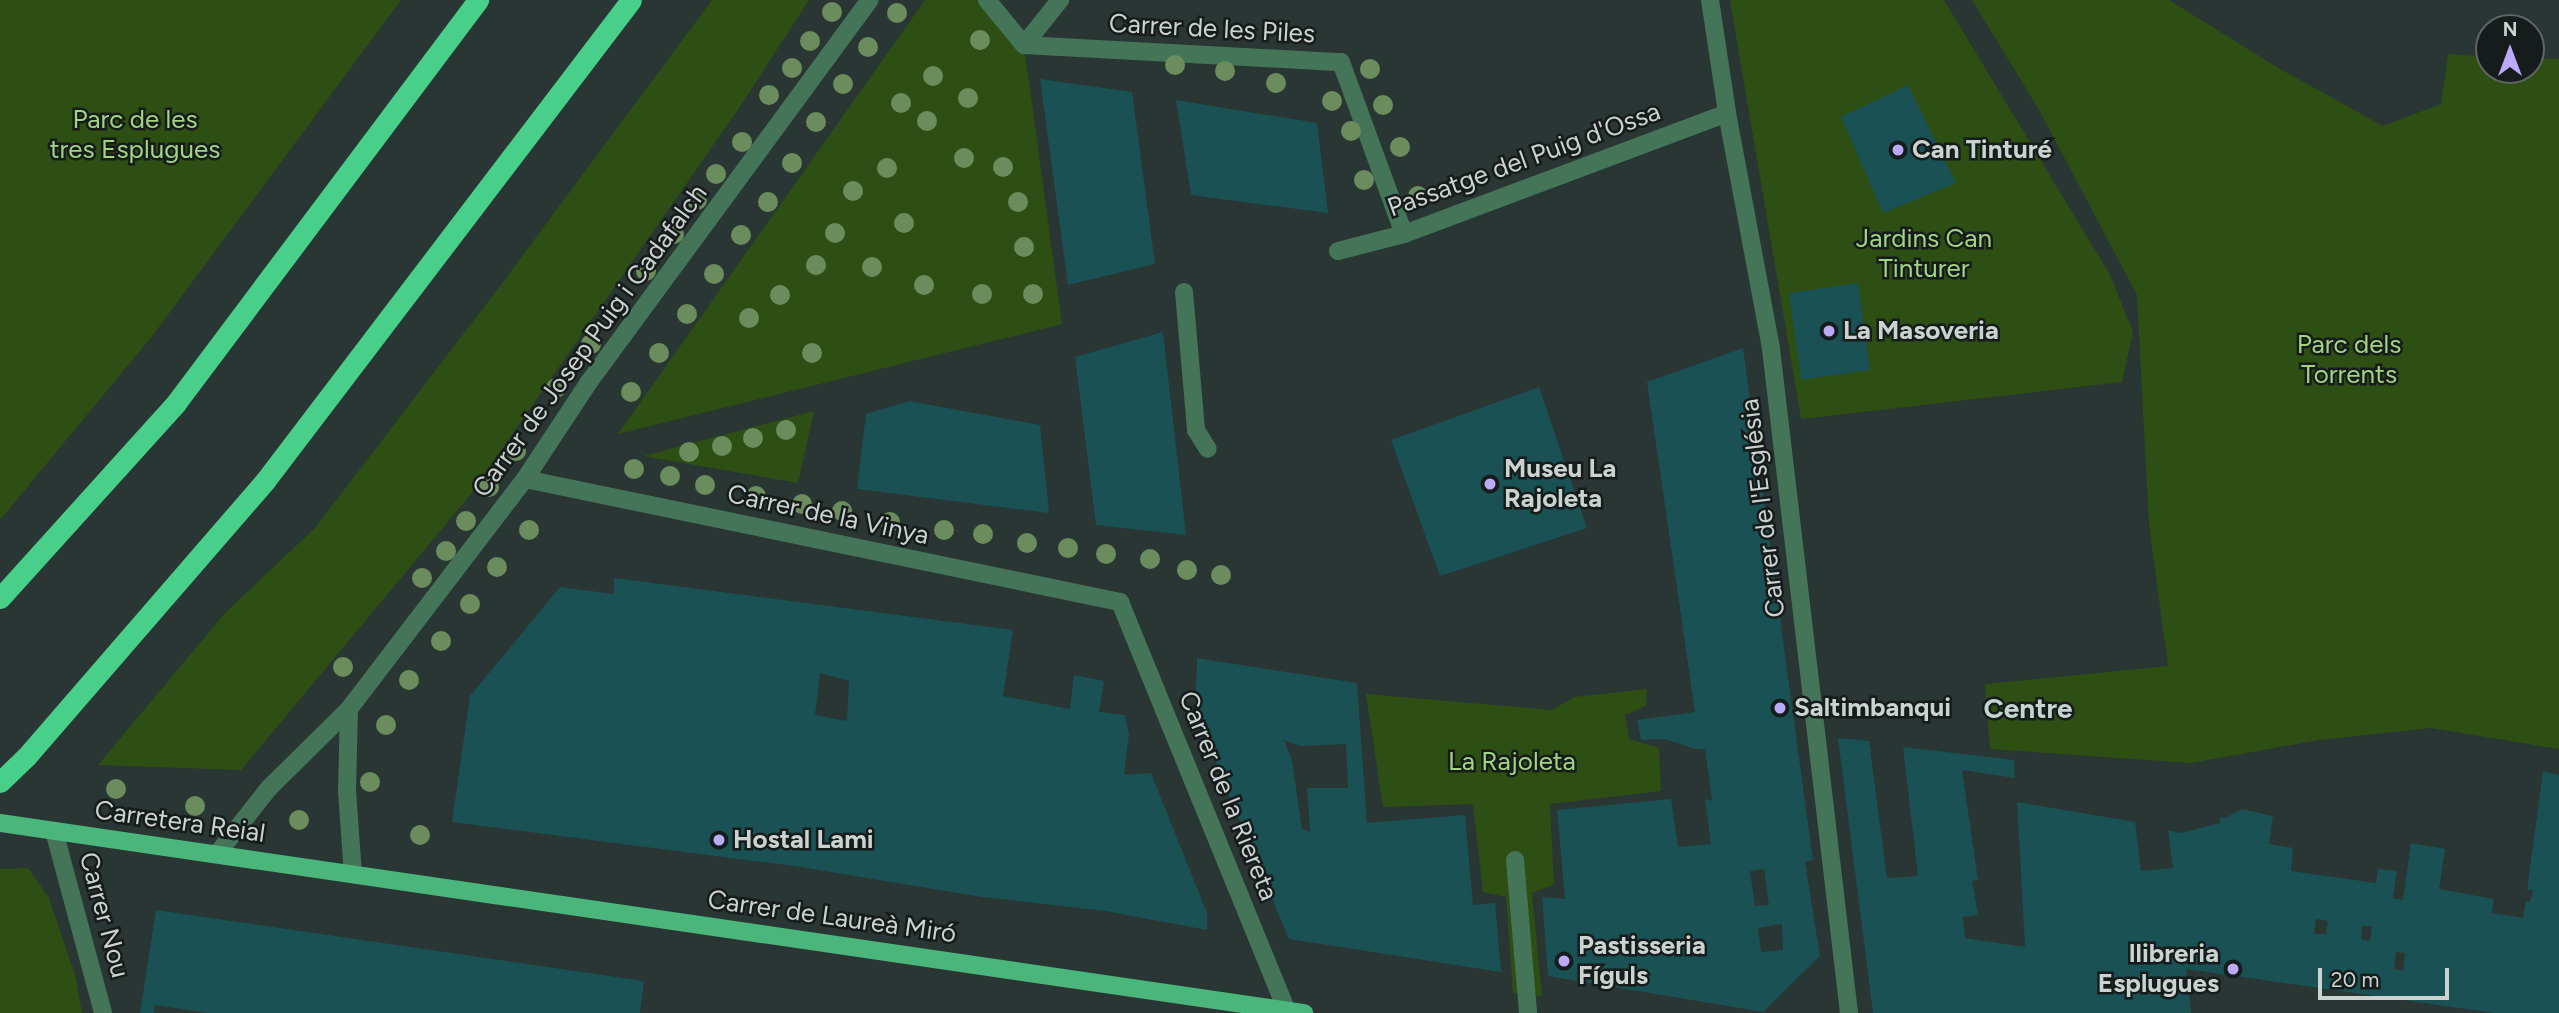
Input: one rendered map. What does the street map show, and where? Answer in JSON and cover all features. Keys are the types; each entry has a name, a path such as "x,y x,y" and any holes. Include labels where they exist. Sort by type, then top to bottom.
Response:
{"highway":[{"path":"0,598 176,404 478,0"},
{"path":"0,782 26,757 265,481 631,0"}],"main road":[{"name":"Carretera Reial","path":"0,823 353,874"},
{"name":"Carrer de Laureà Miró","path":"353,874 1293,1012"}],"street":[{"name":"Carrer de Josep Puig i Cadafalch","path":"217,854 269,788 349,709 525,479 589,382 870,0"},
{"path":"987,0 1024,45 1060,0"},
{"name":"Carrer de l'Església","path":"1710,0 1727,113 1771,349 1850,1013"},
{"name":"Carrer de les Piles","path":"1024,45 1341,62 1404,234"},
{"name":"Passatge del Puig d'Ossa","path":"1338,251 1404,234 1727,113"},
{"path":"1184,292 1196,430 1208,449"},
{"name":"Carrer de la Vinya","path":"525,479 1120,602"},
{"name":"Carrer de la Riereta","path":"1120,602 1293,1012"},
{"path":"349,709 347,791 353,874"},
{"name":"Carrer Nou","path":"54,831 103,1013"},
{"path":"1515,860 1528,1013"}],"green space":[{"name":"Parc de les tres Esplugues","path":"0,0 401,0 153,335 0,520"},
{"path":"712,0 809,0 739,108 470,495 241,770 98,765 225,613 315,528 497,290"},
{"path":"925,0 987,0 1024,45 1062,324 618,434"},
{"name":"Jardins Can Tinturer","path":"1730,0 1944,0 2110,275 2133,332 2122,382 1801,419"},
{"name":"Parc dels Torrents","path":"1972,0 2169,0 2280,69 2383,126 2441,104 2448,54 2475,56 2475,84 2545,84 2545,58 2559,59 2559,749 2431,728 2319,740 2191,763 1990,749 1985,684 2168,666 2149,525 2137,295 2038,108"},
{"path":"814,411 798,483 643,456"},
{"name":"La Rajoleta","path":"1647,689 1646,706 1625,715 1629,739 1659,748 1661,791 1550,804 1554,884 1532,893 1542,996 1513,993 1506,897 1483,892 1473,804 1383,807 1366,694 1552,710 1574,697"},
{"path":"28,868 49,898 76,978 82,1013 0,1013 0,869"}],"building":[{"path":"1040,79 1132,92 1155,264 1068,285"},
{"name":"Can Tinturé","path":"1908,85 1956,183 1883,213 1841,117"},
{"path":"1176,100 1317,123 1328,213 1191,195"},
{"name":"La Masoveria","path":"1858,283 1870,370 1801,380 1789,293"},
{"path":"1163,332 1186,535 1096,525 1075,357"},
{"path":"1743,348 1813,860 1805,862 1820,956 1763,1012 1548,976 1542,897 1565,899 1557,810 1671,799 1678,847 1711,844 1705,800 1712,800 1705,749 1695,749 1665,739 1641,740 1637,720 1695,712 1647,382","holes":["1764,869 1769,905 1755,906 1750,871","1782,924 1783,950 1761,952 1758,928"]},
{"name":"Museu La Rajoleta","path":"1539,387 1587,528 1440,576 1391,440"},
{"path":"909,401 1040,425 1049,513 857,489 866,414"},
{"path":"614,578 1013,630 1003,696 1070,709 1074,675 1104,681 1099,712 1125,715 1129,734 1124,775 1151,773 1207,913 1207,930 1105,911 975,896 794,866 452,822 470,696 560,587 614,594","holes":["820,673 849,681 847,721 815,715"]},
{"path":"1197,658 1357,683 1367,823 1465,815 1473,905 1495,903 1501,972 1289,939 1195,714","holes":["1284,740 1301,746 1346,744 1348,788 1307,788 1310,832 1302,829 1292,761"]},
{"path":"1838,738 1869,741 1887,878 1918,876 1903,747 2014,760 2015,778 1962,770 1978,880 1972,881 1978,915 1963,917 1965,938 2025,947 2017,802 2135,822 2141,871 2173,868 2168,830 2181,833 2220,823 2220,817 2225,818 2242,809 2273,816 2269,844 2293,848 2291,871 2376,883 2378,869 2397,871 2393,898 2403,900 2411,843 2445,849 2439,889 2494,899 2492,913 2523,918 2526,901 2530,902 2533,890 2527,890 2543,771 2559,775 2559,1013 2494,1013 2186,969 2191,1013 1873,1013","holes":["2316,919 2328,921 2326,934 2314,934","2362,926 2372,926 2370,941 2361,939","2396,952 2405,953 2403,971 2394,969"]},
{"path":"156,910 644,981 640,1013 209,1013 154,1005 154,1013 140,1013"}],"place":[{"name":"Can Tinturé","path":"1898,150"},
{"name":"La Masoveria","path":"1829,331"},
{"name":"Museu La Rajoleta","path":"1490,484"},
{"name":"Saltimbanqui","path":"1780,708"},
{"name":"Hostal Lami","path":"719,840"},
{"name":"Pastisseria Fíguls","path":"1564,961"},
{"name":"llibreria Esplugues","path":"2233,969"}],"district":[{"name":"Centre","path":"2028,708"}]}
